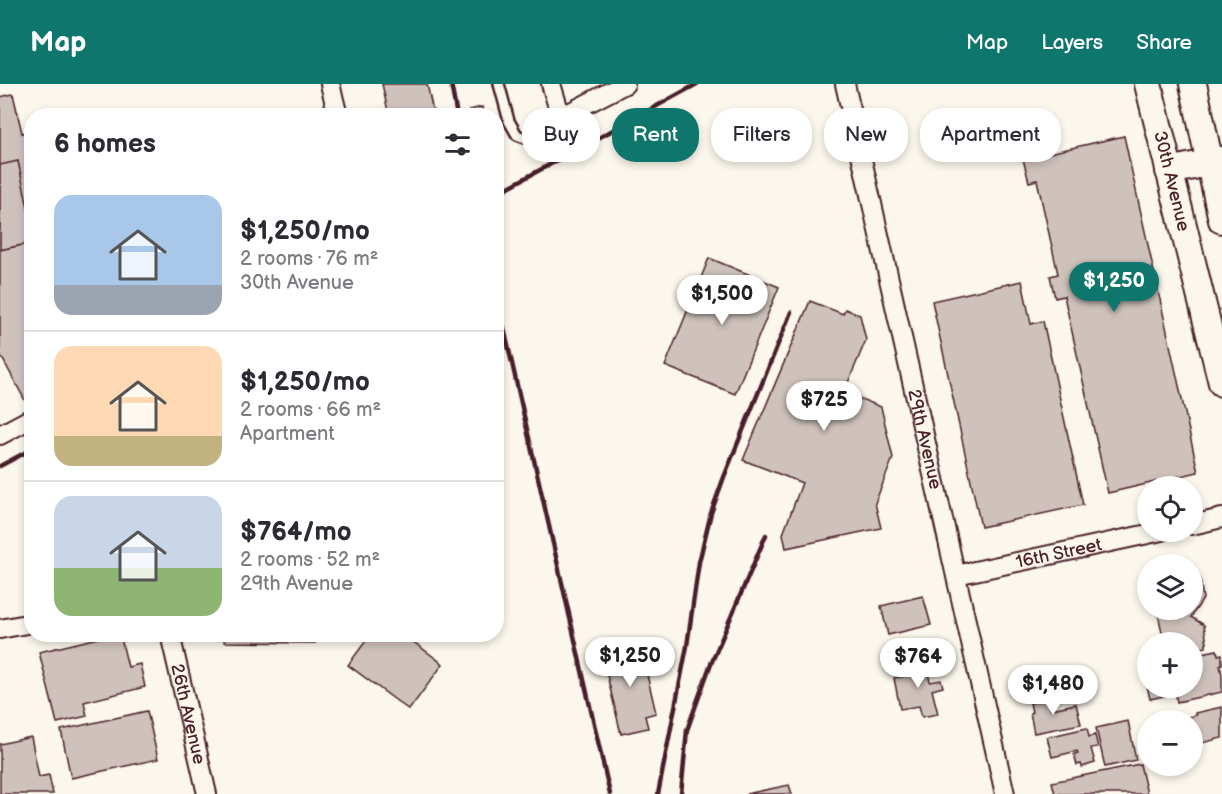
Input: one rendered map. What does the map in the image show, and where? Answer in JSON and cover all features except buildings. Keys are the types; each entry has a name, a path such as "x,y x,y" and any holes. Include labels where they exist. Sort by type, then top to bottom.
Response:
{"main road":[{"name":"30th Avenue","path":"1148,84 1222,383"},
{"path":"1193,84 1216,162 1222,220"},
{"path":"1169,171 1216,162"}],"street":[{"path":"330,84 336,108"},
{"path":"551,84 558,108"},
{"path":"578,108 625,84"},
{"name":"29th Avenue","path":"845,84 1005,794"},
{"path":"0,435 24,422"},
{"path":"1203,522 1222,518"},
{"name":"16th Street","path":"956,575 1137,536"},
{"path":"0,629 24,624"},
{"name":"26th Avenue","path":"172,642 207,794"}],"lane":[{"path":"500,84 509,121 517,135 522,137"}],"railway":[{"path":"451,84 456,108"},
{"path":"504,190 697,84"},
{"path":"658,794 687,646 699,562 711,513 791,312"},
{"path":"504,328 610,794"},
{"path":"0,466 24,453"},
{"path":"681,794 687,730 710,666 766,535"}]}
